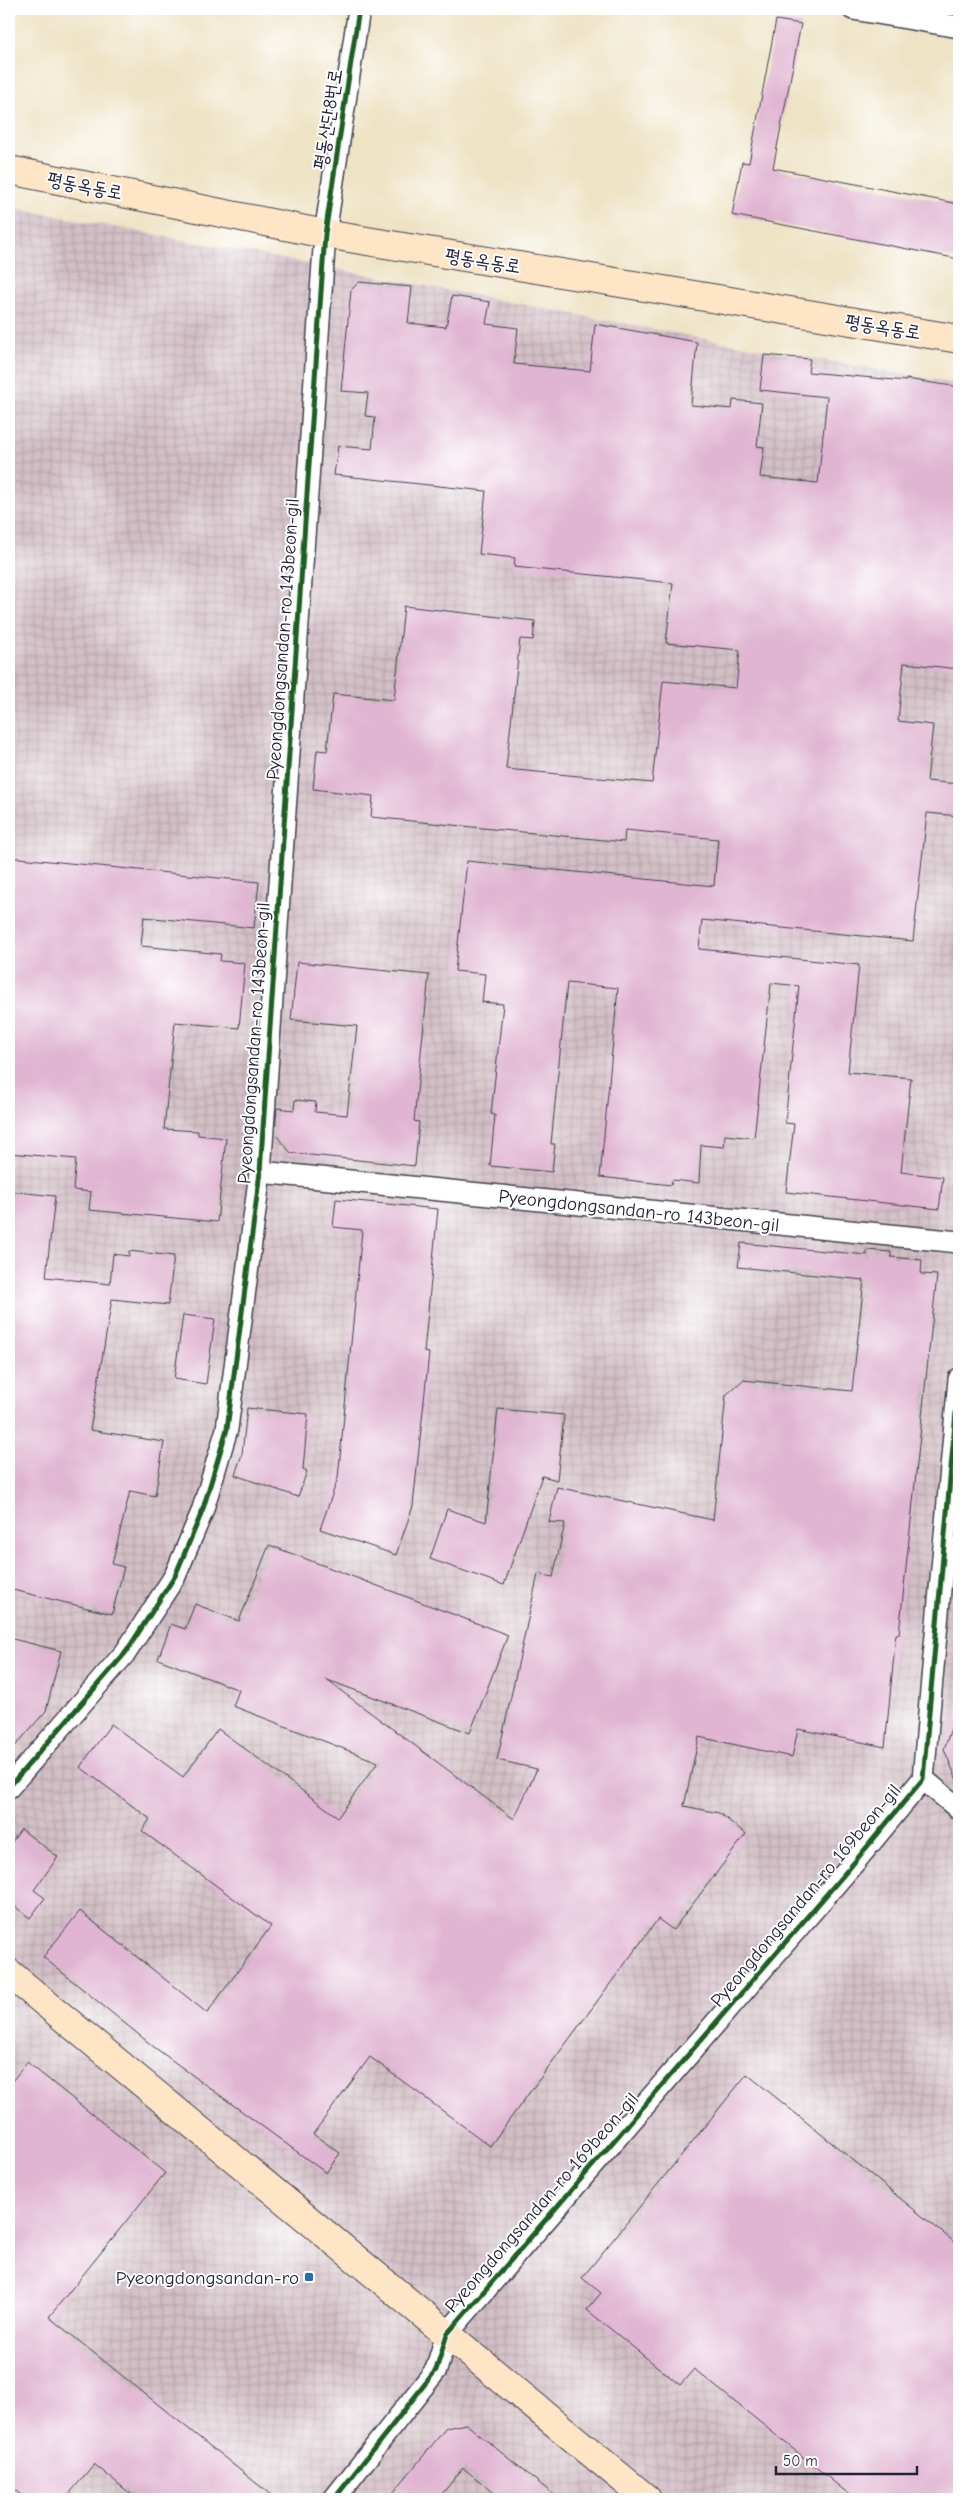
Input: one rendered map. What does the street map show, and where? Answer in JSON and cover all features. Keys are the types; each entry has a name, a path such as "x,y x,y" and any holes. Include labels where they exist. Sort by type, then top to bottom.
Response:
{"street":[{"name":"평동산단8번로","path":"325,234 359,9"},
{"path":"853,9 959,28"},
{"name":"평동옥동로","path":"9,170 325,234 959,339"},
{"name":"Pyeongdongsandan-ro 143beon-gil","path":"9,1787 126,1652 175,1576 202,1512 227,1429 260,1172 325,234"},
{"name":"Pyeongdongsandan-ro 143beon-gil","path":"260,1172 959,1242"},
{"name":"Pyeongdongsandan-ro 169beon-gil","path":"447,2334 852,1866 923,1779 959,1379"},
{"name":"Pyeongdongsandan-ro 169beon-gil","path":"923,1779 959,1809"},
{"path":"9,1973 647,2499"},
{"path":"334,2499 436,2370 447,2334"}],"shaded area":[{"path":"9,207 684,335 959,384 959,2499 9,2499"}],"building":[{"path":"776,20 801,24 773,168 959,204 959,259 732,215 742,162 749,163"},
{"path":"359,282 412,287 408,323 446,327 452,296 490,302 486,324 518,328 514,364 590,371 595,324 697,342 691,405 732,409 733,400 762,403 757,446 764,447 760,477 818,483 827,397 760,390 764,355 810,359 808,372 906,381 906,379 959,387 959,669 904,663 898,721 933,725 927,781 959,784 959,816 927,813 913,941 702,920 699,949 859,965 848,1072 911,1078 901,1172 943,1177 939,1209 786,1192 794,1124 785,1123 799,986 771,983 754,1138 725,1135 724,1147 701,1145 699,1183 672,1180 671,1185 600,1177 618,988 567,983 551,1144 555,1144 552,1172 490,1166 495,1115 491,1114 503,1004 482,1002 485,974 455,971 467,861 714,886 718,839 625,830 624,842 371,817 373,796 313,789 317,750 327,751 333,694 394,700 404,606 535,621 533,640 520,639 506,769 652,783 663,681 736,688 740,650 666,643 673,583 514,567 515,558 479,554 486,491 334,475 338,446 372,449 375,417 365,416 368,393 341,391 351,290"},
{"path":"9,857 259,882 254,928 144,917 141,946 221,954 220,961 245,963 239,1028 175,1022 164,1129 198,1131 198,1135 226,1138 217,1222 89,1210 91,1192 73,1190 76,1159 9,1153"},
{"path":"297,962 429,975 414,1121 419,1122 415,1166 291,1153 275,1134 277,1108 294,1110 295,1100 316,1102 315,1112 347,1115 357,1026 291,1020"},
{"path":"9,1191 55,1196 46,1277 110,1284 113,1254 129,1256 129,1251 174,1256 168,1305 112,1299 90,1430 164,1442 155,1496 130,1491 112,1564 124,1567 112,1614 9,1589"},
{"path":"336,1199 438,1209 424,1352 429,1353 413,1506 396,1555 320,1529 338,1478 362,1230 333,1227"},
{"path":"741,1243 867,1255 867,1250 891,1252 891,1257 922,1260 921,1274 937,1275 899,1634 896,1634 885,1747 798,1729 792,1757 699,1737 684,1806 719,1813 746,1834 673,1930 658,1919 490,2146 370,2057 313,2134 340,2153 326,2173 154,2047 43,1957 80,1911 207,2013 271,1926 142,1831 150,1819 80,1767 111,1724 183,1777 218,1729 338,1817 378,1762 233,1706 239,1690 158,1659 171,1624 185,1629 195,1604 239,1621 269,1545 508,1635 470,1733 325,1679 514,1819 537,1769 497,1760 538,1574 553,1577 565,1523 549,1522 557,1487 713,1520 726,1395 743,1380 852,1391 864,1280 738,1267"},
{"path":"183,1315 215,1319 206,1384 174,1379"},
{"path":"247,1408 308,1414 303,1469 307,1471 298,1497 235,1475 242,1454"},
{"path":"498,1409 564,1415 557,1480 542,1476 504,1585 430,1559 447,1509 486,1522"},
{"path":"9,1638 61,1651 46,1711 9,1753"},
{"path":"957,1711 959,1712 959,1785 944,1749"},
{"path":"21,1829 58,1857 34,1890 45,1898 30,1918 9,1902 9,1846"},
{"path":"27,2062 165,2173 49,2317 276,2499 137,2499 94,2464 65,2499 26,2499 9,2485 9,2085"},
{"path":"747,2074 959,2246 959,2499 855,2499 694,2369 680,2385 587,2310 601,2293 582,2278"},
{"path":"466,2424 559,2499 502,2499 463,2468 438,2499 388,2499 446,2428"}],"cycle path":[{"path":"9,1787 126,1652 175,1576 202,1512 227,1429 260,1172 325,234 359,9"},
{"path":"334,2499 436,2370 447,2334 852,1865 923,1779 959,1379"}],"place":[{"name":"Pyeongdongsandan-ro","path":"309,2277"}]}
